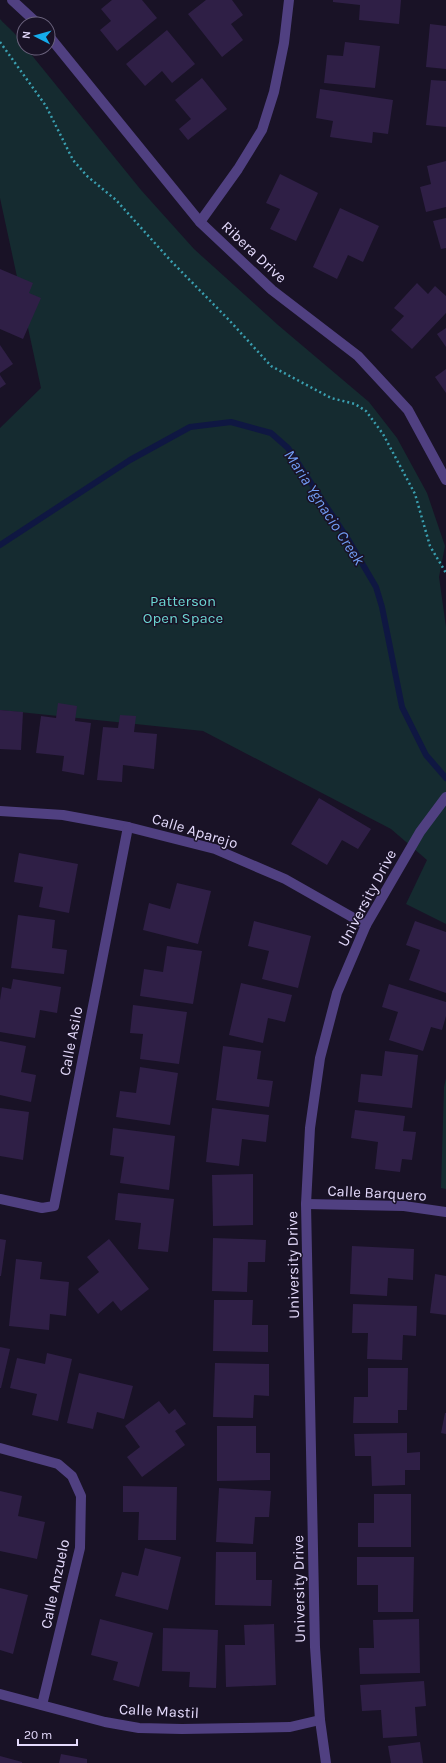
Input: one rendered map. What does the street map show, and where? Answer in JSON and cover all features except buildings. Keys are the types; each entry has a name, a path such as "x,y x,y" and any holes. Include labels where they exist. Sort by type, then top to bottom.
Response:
{"street":[{"path":"12,0 29,16"},
{"path":"200,222 238,169 262,130 274,92 280,64 289,0"},
{"name":"Ribera Drive","path":"56,45 200,222 272,290 358,356 408,410 446,480"},
{"name":"University Drive","path":"326,1763 320,1720 315,1647 306,1204 310,1128 320,1058 337,993 366,925 420,832 446,797"},
{"name":"Calle Aparejo","path":"0,811 63,815 128,827 214,849 285,879 366,925"},
{"name":"Calle Asilo","path":"0,1199 42,1208 54,1206 128,827"},
{"name":"Calle Barquero","path":"306,1204 404,1206 446,1212"},
{"name":"Calle Anzuelo","path":"0,1448 58,1464 72,1476 81,1496 80,1548 42,1705"},
{"name":"Calle Mastil","path":"0,1694 105,1722 139,1728 182,1729 290,1727 320,1720"}],"path":[{"path":"0,42 46,106 73,160 87,176 116,200 171,261 229,320 271,366 331,398 355,404 366,411 384,434 415,494 430,546 446,573"}],"green space":[{"name":"Patterson Open Space","path":"0,19 16,36 16,56 32,56 141,190 194,249 278,325 369,402 397,438 427,493 445,546 439,577 446,627 446,924 406,904 427,860 391,829 203,731 0,710 0,428 41,388 0,198"},
{"path":"446,1078 446,1189 441,1188 444,1087"}],"waterway":[{"name":"Maria Ygnacio Creek","path":"0,545 130,460 190,427 231,422 271,433 288,448 349,541 376,587 382,607 402,707 426,755 446,778"}]}
